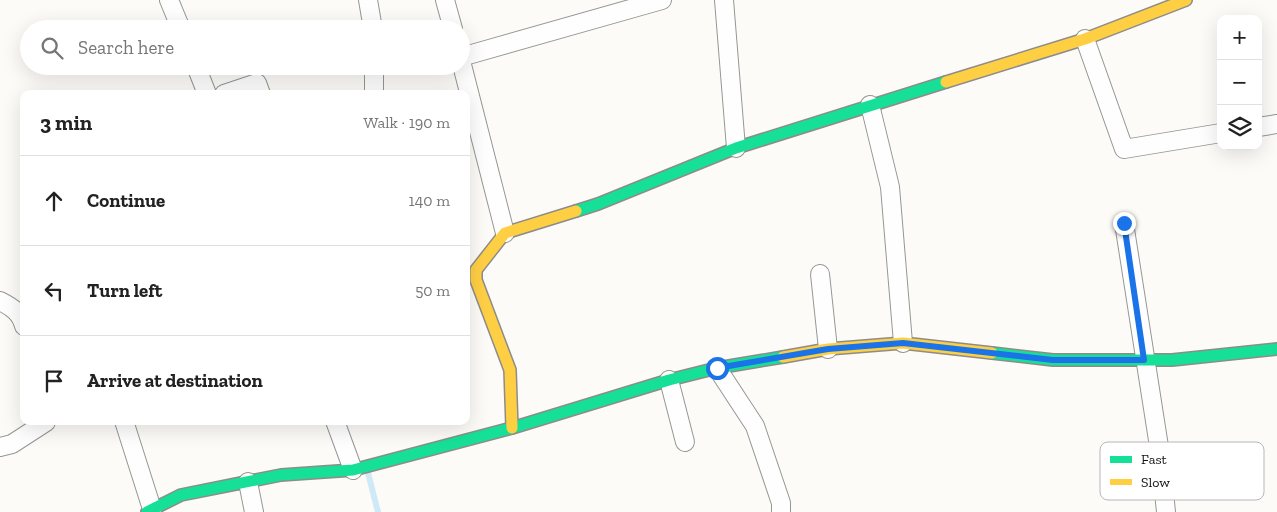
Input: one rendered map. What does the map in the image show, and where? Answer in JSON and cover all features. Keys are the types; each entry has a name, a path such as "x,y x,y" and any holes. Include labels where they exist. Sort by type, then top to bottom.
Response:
{"street":[{"path":"169,0 177,20"},
{"path":"368,0 371,20"},
{"path":"445,0 451,20"},
{"path":"470,56 662,0"},
{"path":"724,0 736,148"},
{"path":"512,428 510,370 476,280 476,270 505,233 598,204 736,148 1084,39 1186,0"},
{"path":"1084,39 1124,150 1217,134"},
{"path":"200,75 205,90"},
{"path":"374,75 374,90"},
{"path":"465,75 469,90"},
{"path":"236,90 257,83 260,90"},
{"path":"470,95 505,233"},
{"path":"870,105 890,187 903,343"},
{"path":"1262,126 1277,124"},
{"path":"1124,223 1158,442"},
{"path":"820,274 828,349"},
{"path":"0,301 14,309 20,316"},
{"path":"125,425 150,510 181,495 281,475 353,470 512,428 669,380 717,368 828,349 903,343 1053,360 1172,360 1277,349"},
{"path":"717,368 756,426 780,503 781,512"},
{"path":"669,380 685,442"},
{"path":"0,447 12,444 42,425"},
{"path":"336,425 353,470"},
{"path":"248,482 254,512"}],"waterway":[{"path":"368,473 378,512"}],"traffic: fast":[{"path":"576,211 598,204 736,148 946,82"},
{"path":"992,353 1053,360 1172,360 1277,349"},
{"path":"147,512 181,495 281,475 353,470 512,428 669,380 717,368 783,357"}],"traffic: slow":[{"path":"946,82 1085,39 1186,0"},
{"path":"512,428 510,370 476,280 476,270 505,233 576,211"},
{"path":"783,357 828,349 903,343 992,353"}],"route":[{"path":"717,368 828,349 903,343 1053,360 1144,360 1124,223"}]}
